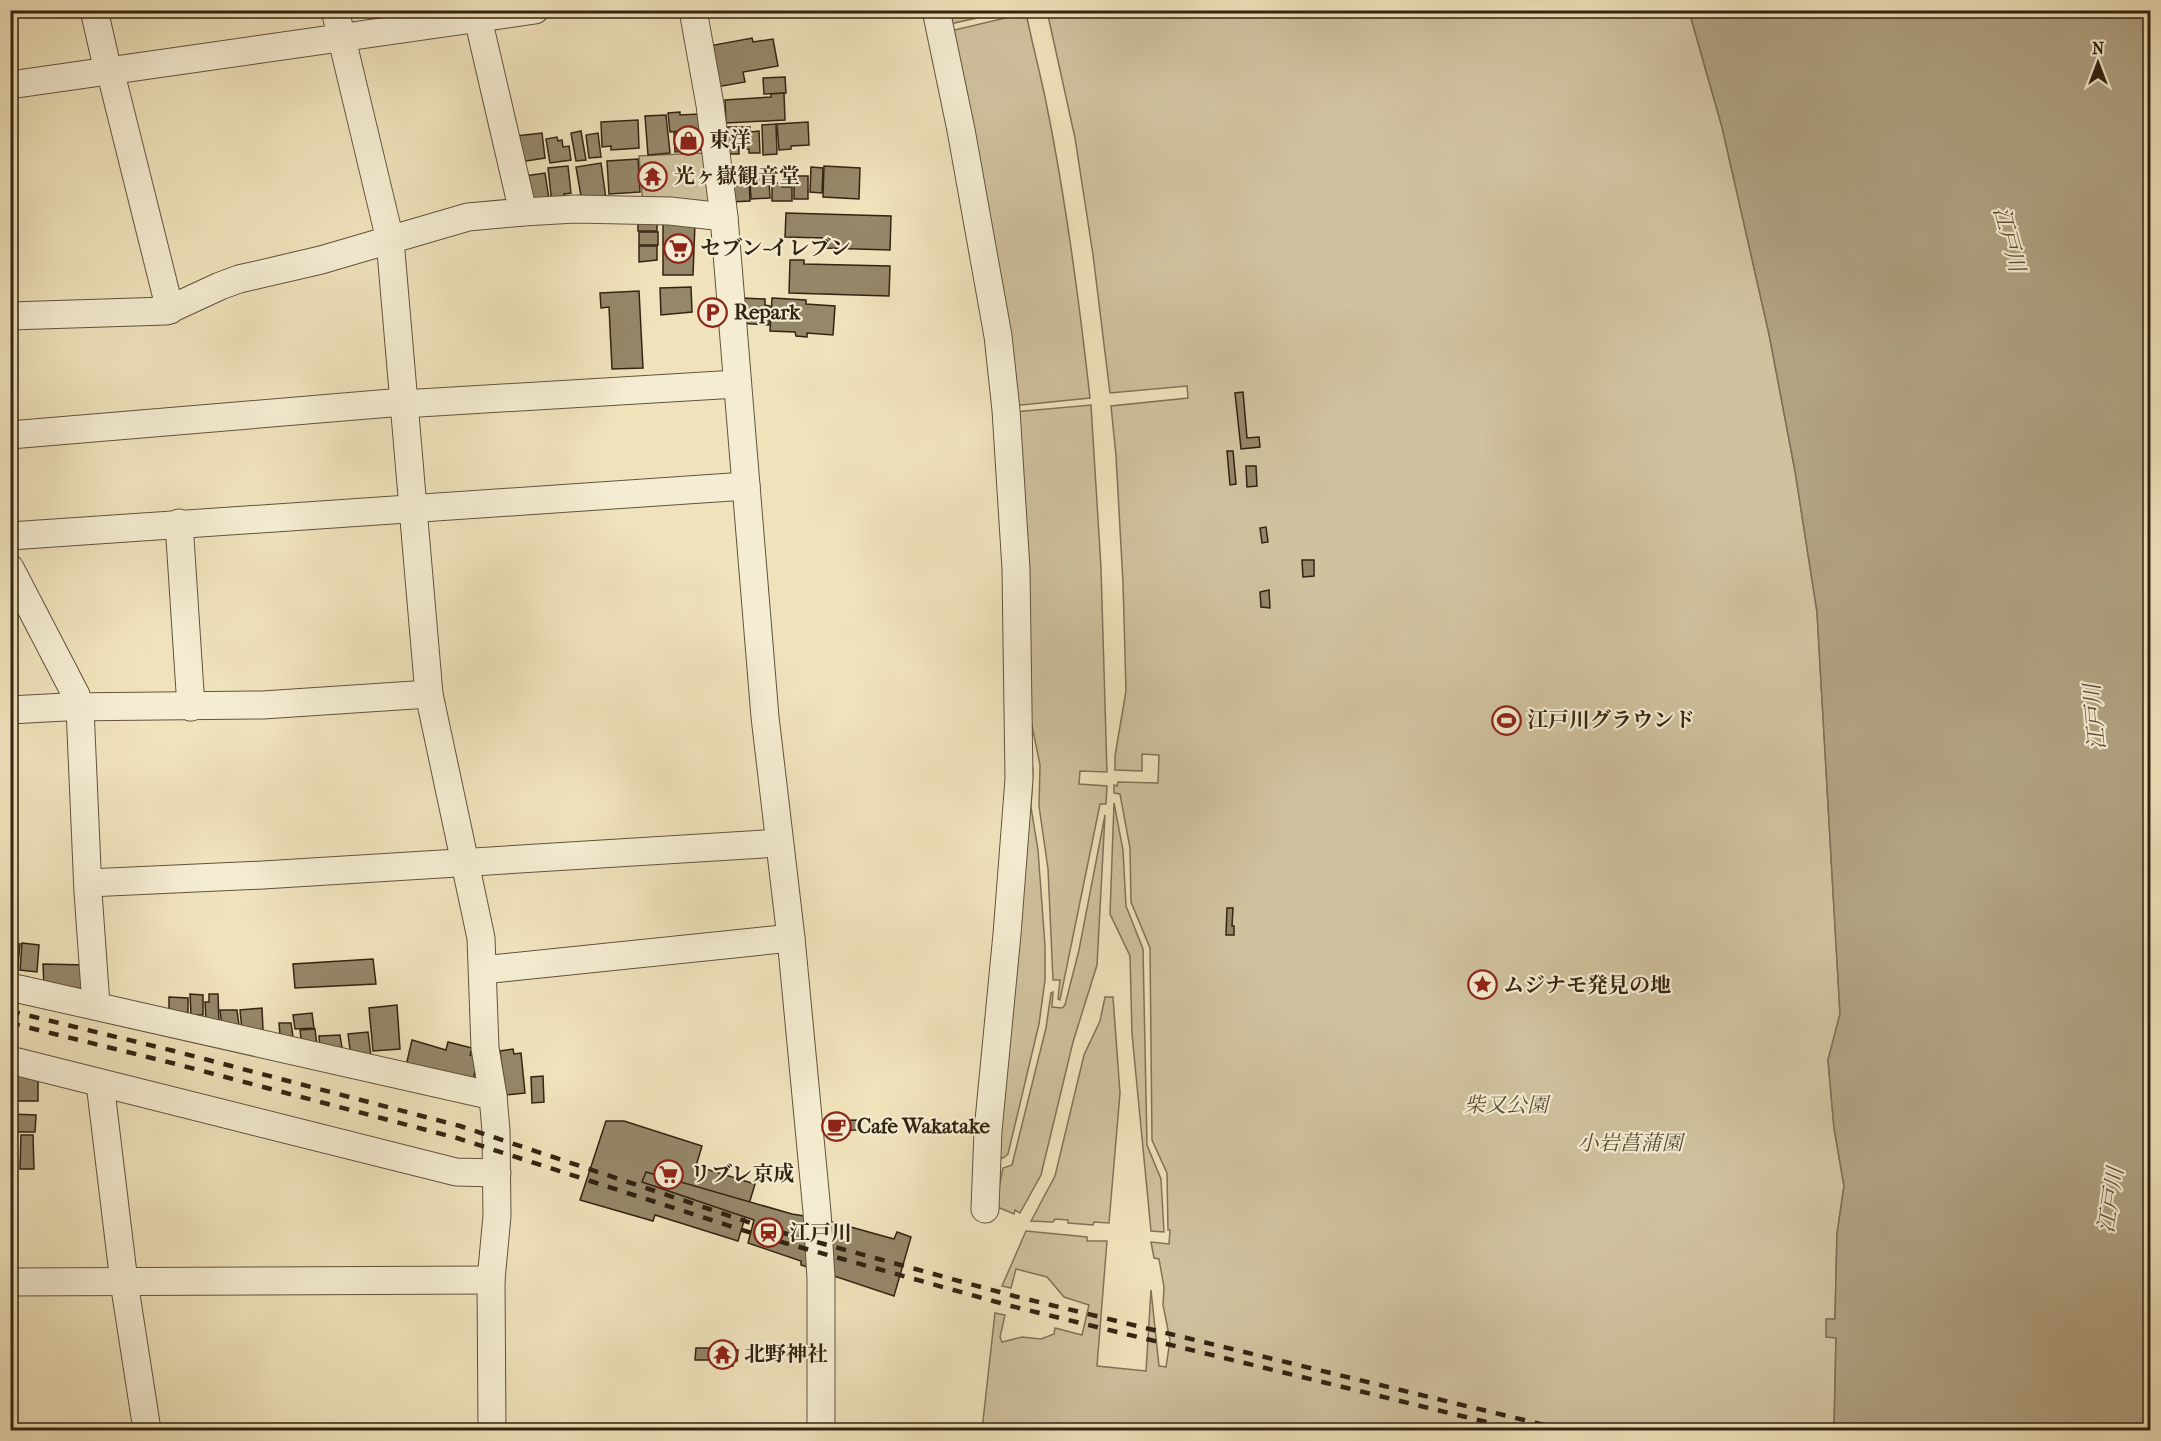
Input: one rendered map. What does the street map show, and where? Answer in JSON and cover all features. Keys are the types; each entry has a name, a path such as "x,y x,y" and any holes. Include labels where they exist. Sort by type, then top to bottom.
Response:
{"street":[{"path":"94,10 170,309"},
{"path":"335,10 390,240 429,694 481,938 485,1048 493,1096 496,1173 496,1216 491,1280 492,1431"},
{"path":"10,85 477,15 536,10"},
{"path":"693,10 710,105 724,217 765,717 791,938 821,1278 821,1431"},
{"path":"936,10 979,222 998,336 1006,410 1016,569 1019,779 988,1131 985,1209"},
{"path":"477,15 523,212"},
{"path":"10,316 170,309 239,279 390,240 468,217 575,209 670,211 724,217"},
{"path":"10,435 403,403 737,384"},
{"path":"10,536 746,486"},
{"path":"179,523 191,706"},
{"path":"10,568 76,695 80,708 96,1005"},
{"path":"10,710 262,705 429,694"},
{"path":"88,883 465,863 779,843"},
{"path":"483,970 791,938"},
{"path":"10,987 493,1096"},
{"path":"10,1060 456,1172 496,1173"},
{"path":"100,1083 124,1282 147,1431"},
{"path":"10,1282 491,1280"}],"green space":[{"path":"942,10 1009,11 945,25"},
{"name":"柴又公園","path":"1047,11 1689,11 1722,127 1769,334 1795,471 1817,612 1840,1014 1828,1060 1834,1128 1844,1186 1837,1234 1835,1319 1827,1319 1836,1338 1834,1430 1074,1430 1075,1425 1054,1423 1052,1430 982,1430 995,1313 1005,1315 1000,1337 1002,1342 1022,1337 1041,1339 1054,1334 1055,1328 1082,1335 1089,1305 1064,1297 1047,1277 1016,1269 1011,1288 1002,1286 1026,1231 1087,1237 1087,1241 1107,1241 1097,1366 1146,1371 1151,1290 1159,1366 1166,1367 1170,1340 1163,1305 1164,1287 1159,1259 1154,1258 1151,1242 1169,1244 1170,1230 1168,1230 1167,1173 1152,1140 1150,948 1131,902 1130,848 1120,794 1114,793 1114,785 1117,786 1118,782 1158,783 1159,755 1142,754 1142,771 1115,770 1115,756 1126,691 1123,583 1111,406 1188,398 1187,386 1110,393 1093,255 1075,138"},
{"path":"1026,13 1060,176 1077,287 1090,398 1012,406 946,32"},
{"path":"703,153 710,206 643,204 639,156"},
{"path":"1091,405 1101,568 1107,772 1080,771 1079,784 1107,786 1106,804 1100,804 1060,1000 1058,999 1060,980 1053,980 1048,869 1039,806 1040,765 1031,721 1012,412"},
{"path":"1024,723 1033,769 1031,807 1038,850 1045,946 1045,980 1039,1024 1008,1154 1003,1158 996,1158"},
{"path":"1114,803 1123,850 1126,906 1143,949 1147,1145 1161,1179 1164,1232 1151,1231 1132,1034 1130,956 1110,914"},
{"path":"1105,815 1097,965 1073,1042 1041,1175 1020,1213 1015,1210 1014,1214 995,1206 1003,1168 1012,1165 1046,1028 1051,993 1053,992 1052,1007 1062,1008 1065,1005 1079,950"},
{"path":"1105,997 1113,997 1120,1093 1109,1223 1094,1222 1093,1225 1068,1223 1068,1220 1055,1219 1053,1222 1031,1221 1055,1176 1084,1055 1100,1021"}],"water":[{"path":"1689,11 2150,11 2150,1430 1834,1430 1836,1338 1826,1337 1826,1319 1835,1319 1837,1234 1844,1186 1834,1128 1828,1060 1840,1014 1817,612 1795,471 1769,334 1722,127"}],"building":[{"path":"752,38 753,42 773,39 778,66 743,72 745,82 717,87 709,46"},
{"path":"785,77 786,93 764,94 763,78"},
{"path":"784,93 785,120 726,123 725,100 771,97 771,94"},
{"path":"680,112 680,115 699,114 701,129 670,132 668,113"},
{"path":"666,115 670,153 648,155 645,116"},
{"path":"638,120 639,148 611,150 611,146 602,147 601,122"},
{"path":"808,122 809,145 791,146 791,149 779,150 777,124"},
{"path":"776,124 777,154 763,155 762,125"},
{"path":"723,127 738,127 739,154 725,154"},
{"path":"740,127 750,127 750,132 759,131 760,153 749,153 749,149 740,149"},
{"path":"581,131 586,160 576,161 571,133"},
{"path":"703,131 704,150 675,152 674,133"},
{"path":"542,133 545,158 520,162 516,136"},
{"path":"598,133 601,157 589,158 586,135"},
{"path":"557,137 558,141 562,140 563,147 569,146 571,160 550,163 546,139"},
{"path":"638,159 640,192 609,194 607,161"},
{"path":"601,163 606,199 582,202 576,167"},
{"path":"660,165 662,184 654,185 655,189 646,190 644,172 647,172 646,166"},
{"path":"568,166 571,193 564,194 565,203 552,204 548,168"},
{"path":"824,166 860,168 859,199 823,197"},
{"path":"811,167 823,168 822,193 810,192"},
{"path":"545,173 549,199 529,201 525,176"},
{"path":"749,176 750,201 731,202 730,177"},
{"path":"794,176 808,176 808,199 794,199"},
{"path":"769,179 770,198 751,199 750,180"},
{"path":"772,183 782,183 782,187 792,187 792,201 772,201"},
{"path":"786,213 891,216 890,250 824,248 825,238 785,237"},
{"path":"638,216 657,216 657,231 638,231"},
{"path":"663,223 695,223 693,275 663,275"},
{"path":"639,232 658,232 658,245 639,245"},
{"path":"639,246 657,246 657,260 639,262"},
{"path":"790,260 804,260 804,264 890,266 889,296 789,293"},
{"path":"691,287 692,312 661,315 660,288"},
{"path":"639,291 643,368 612,369 609,307 601,308 600,293"},
{"path":"741,298 765,299 765,305 770,306 769,325 739,323"},
{"path":"772,298 806,300 806,304 835,306 833,335 807,333 807,337 796,336 795,332 770,331"},
{"path":"1243,392 1247,438 1259,437 1260,447 1241,449 1235,393"},
{"path":"1227,451 1233,451 1236,484 1230,485"},
{"path":"1246,466 1256,466 1257,486 1247,487"},
{"path":"1266,527 1268,542 1262,543 1260,528"},
{"path":"1302,560 1314,560 1314,576 1303,577"},
{"path":"1269,590 1270,608 1261,607 1260,592"},
{"path":"1227,908 1233,908 1234,935 1226,935"},
{"path":"10,943 20,944 17,975 10,974"},
{"path":"22,943 39,945 37,972 20,970"},
{"path":"373,959 376,984 295,988 293,964"},
{"path":"43,964 87,965 87,989 44,986"},
{"path":"190,994 203,995 203,1015 191,1015"},
{"path":"209,994 218,994 219,1023 206,1022 205,1002 209,1002"},
{"path":"169,997 188,998 188,1014 175,1014 169,1008"},
{"path":"397,1005 400,1049 373,1051 369,1008"},
{"path":"262,1008 263,1030 242,1030 240,1010"},
{"path":"220,1010 237,1010 239,1025 222,1026"},
{"path":"312,1013 314,1028 295,1029 293,1015"},
{"path":"279,1023 291,1023 293,1037 280,1035"},
{"path":"315,1029 317,1046 302,1046 300,1030"},
{"path":"368,1032 371,1056 351,1057 348,1034"},
{"path":"340,1035 342,1048 320,1049 319,1036"},
{"path":"412,1040 446,1050 448,1042 472,1048 470,1055 473,1056 475,1070 473,1082 406,1066"},
{"path":"513,1049 514,1054 521,1053 525,1093 505,1095 500,1051"},
{"path":"10,1075 38,1075 38,1101 10,1101"},
{"path":"543,1076 544,1102 532,1103 531,1077"},
{"path":"10,1114 36,1115 35,1132 10,1132"},
{"path":"858,1120 858,1130 816,1131 816,1121"},
{"path":"606,1121 624,1121 702,1146 696,1166 755,1184 738,1241 655,1215 653,1221 580,1200"},
{"path":"10,1135 17,1135 17,1167 10,1166"},
{"path":"21,1135 33,1135 34,1169 20,1169"},
{"path":"646,1172 792,1214 822,1219 894,1239 897,1232 911,1237 894,1296 801,1265 801,1261 748,1243 754,1220 642,1182"},
{"path":"714,1344 733,1344 733,1350 738,1350 737,1361 733,1361 733,1366 714,1366 714,1360 695,1360 696,1348 714,1348"}],"railway":[{"path":"10,1011 174,1051 460,1126 769,1229 1014,1296 1565,1430"},
{"path":"10,1023 457,1138 767,1238 1011,1306 1519,1430"}],"place":[{"name":"東洋","path":"688,140"},
{"name":"光ヶ嶽観音堂","path":"653,176"},
{"name":"セブン-イレブン","path":"679,248"},
{"name":"Repark","path":"713,312"},
{"name":"江戸川グラウンド","path":"1506,720"},
{"name":"ムジナモ発見の地","path":"1482,985"},
{"name":"Cafe Wakatake","path":"836,1126"},
{"name":"リブレ京成","path":"669,1174"},
{"name":"江戸川","path":"768,1233"},
{"name":"北野神社","path":"723,1354"}],"park label":[{"name":"小岩菖蒲園","path":"1630,1143"}]}
